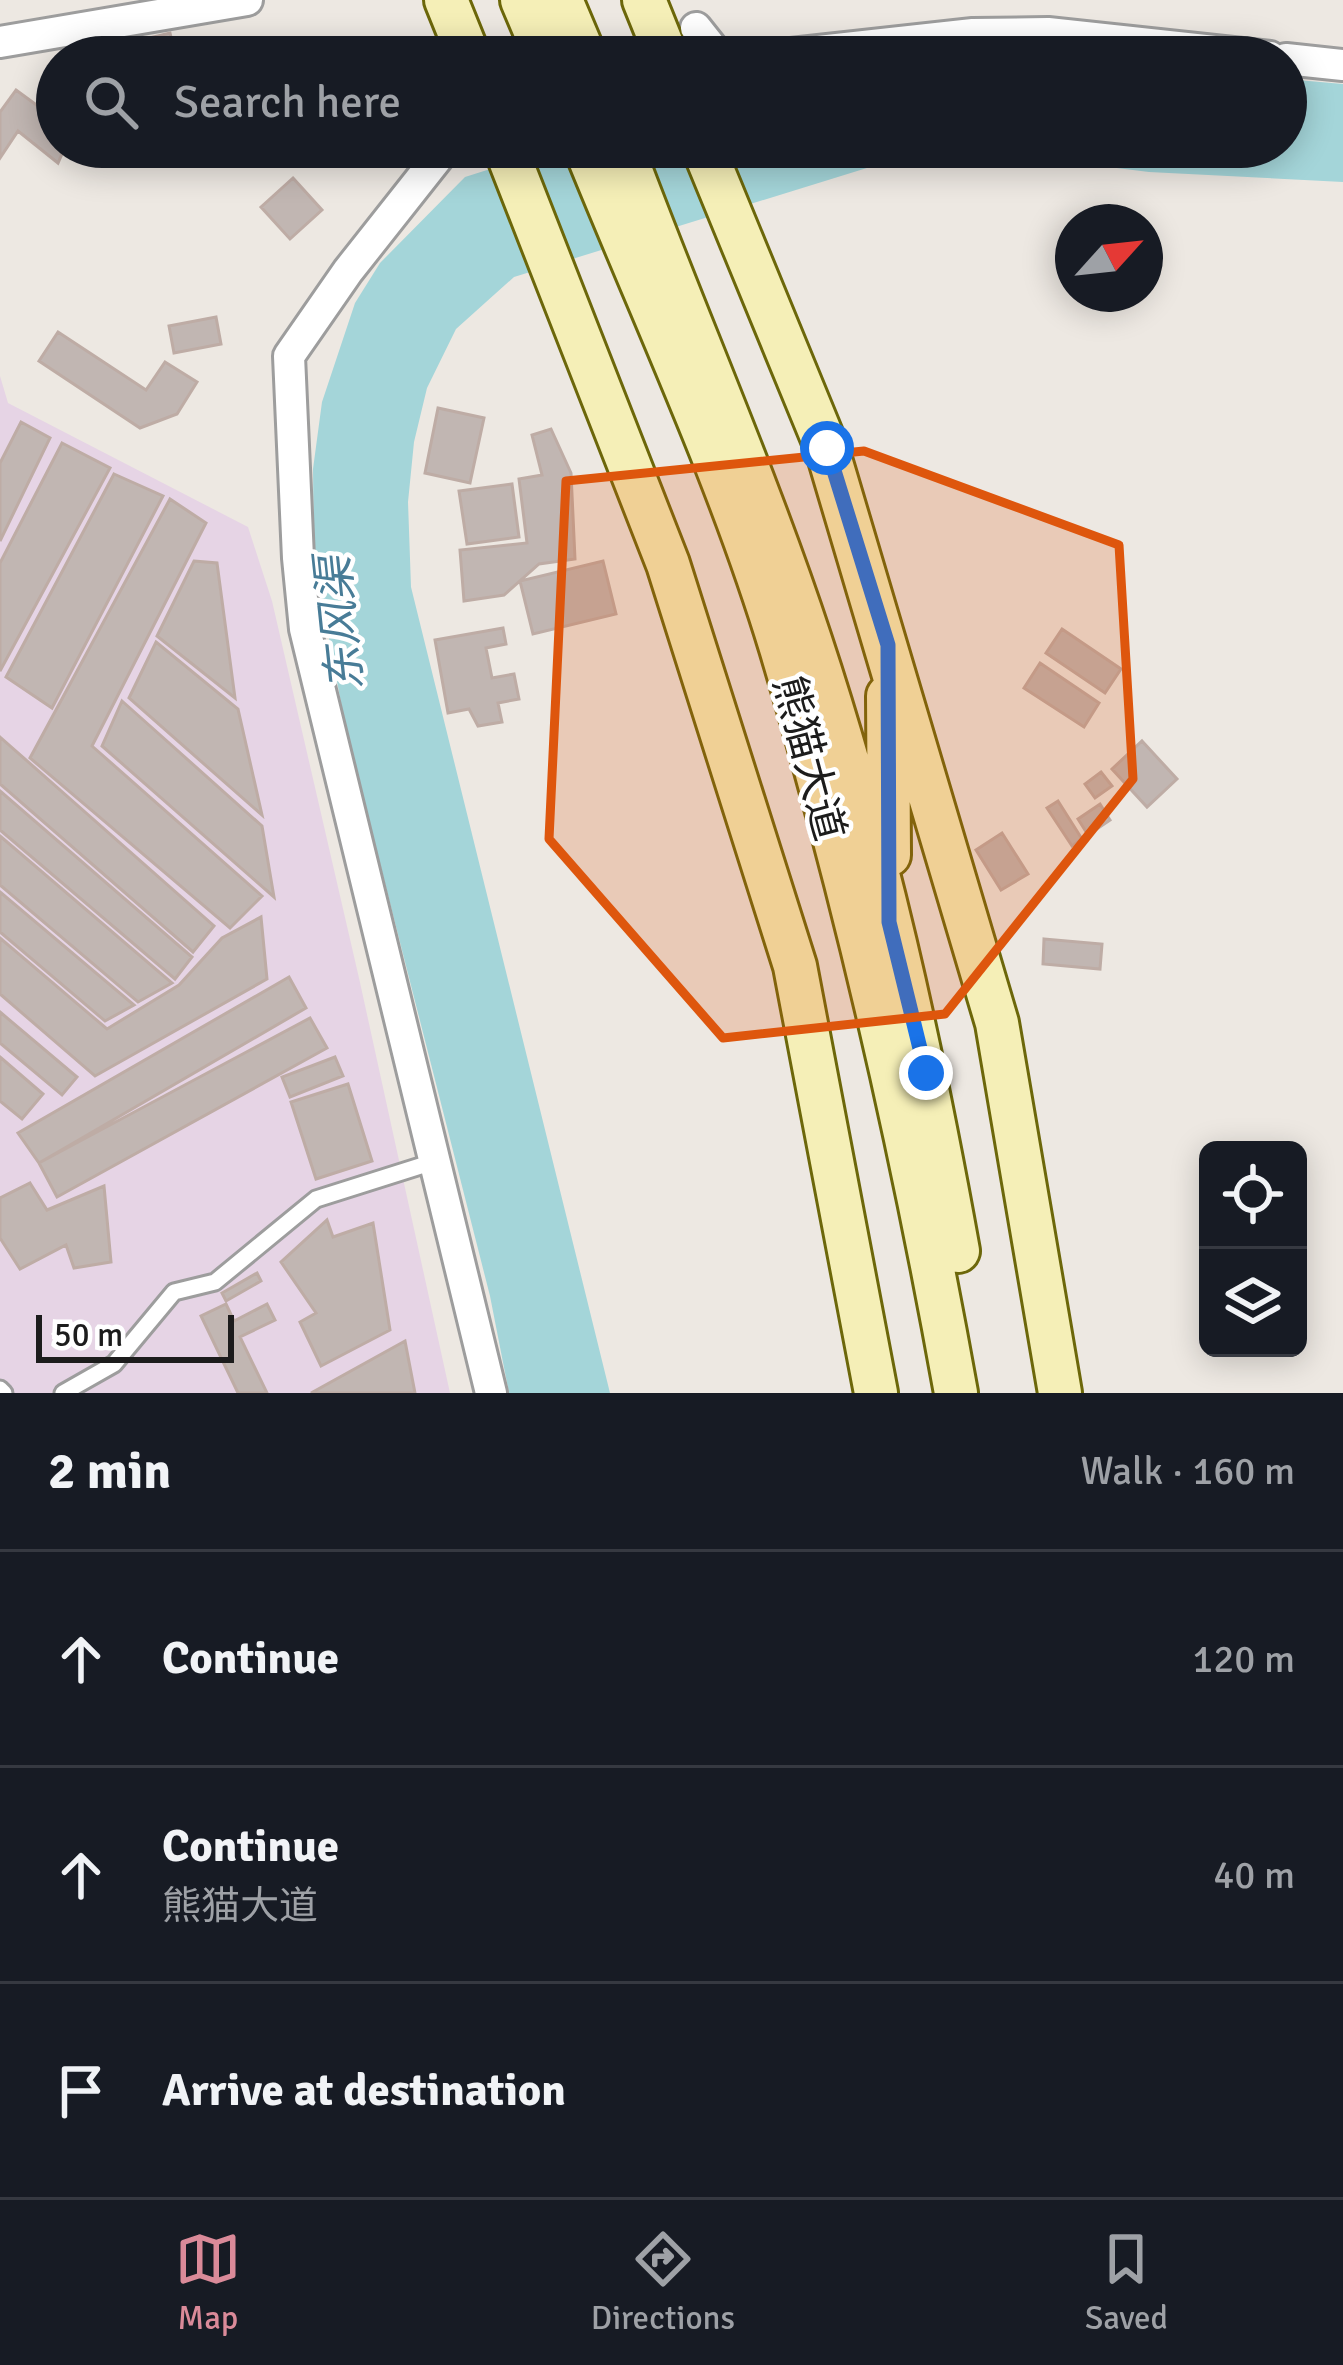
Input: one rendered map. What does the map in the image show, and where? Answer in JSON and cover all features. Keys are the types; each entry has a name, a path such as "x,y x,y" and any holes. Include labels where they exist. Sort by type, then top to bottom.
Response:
{"street":[{"path":"0,42 247,0"},
{"path":"446,0 461,36"},
{"path":"522,0 537,36"},
{"path":"561,0 576,36"},
{"path":"644,0 677,36"},
{"path":"955,36 1059,36"},
{"path":"1307,61 1343,65"},
{"path":"430,168 289,356 298,558 305,629 491,1393"},
{"path":"514,168 668,564 796,966 876,1393"},
{"name":"熊猫大道","path":"597,168 747,462 810,640 853,777 926,1073 983,1393"},
{"name":"熊猫大道","path":"627,168 648,262 780,646 884,1036 956,1393"},
{"path":"712,168 827,448 997,1023 1060,1393"},
{"path":"888,645 889,922"}],"lane":[{"path":"63,1393 114,1364 174,1292 215,1282 316,1199 434,1162"}],"highlighted area":[{"path":"864,451 1119,545 1133,779 945,1014 723,1038 549,839 566,481"}],"shaded area":[{"path":"0,376 8,403 248,527 272,601 450,1393 0,1393"}],"water":[{"path":"1307,81 1343,84 1343,182 1117,168 1307,168"},
{"name":"东风渠","path":"494,168 867,168 514,277 456,329 427,388 414,442 408,502 411,587 610,1393 509,1393 490,1296 346,730 314,557 313,469 322,402 355,303 380,263 465,177"}],"building":[{"path":"16,90 36,105 36,145 18,131 0,158 0,112"},
{"path":"293,178 322,210 290,239 261,207"},
{"path":"216,317 221,344 174,353 169,326"},
{"path":"58,332 146,390 165,362 197,382 177,414 140,428 39,361"},
{"path":"438,408 484,418 470,483 425,473"},
{"path":"21,422 50,438 0,541 0,463"},
{"path":"551,429 571,473 575,559 539,564 504,595 464,601 460,550 527,543 519,479 542,475 532,435"},
{"path":"62,443 110,468 0,671 0,563"},
{"path":"114,474 163,496 52,708 6,677"},
{"path":"512,484 519,537 467,544 459,491"},
{"path":"170,499 206,523 92,746 262,896 230,928 30,758"},
{"path":"194,561 217,563 235,698 157,636"},
{"path":"603,561 616,614 533,634 520,581"},
{"path":"503,628 506,644 486,648 492,678 514,674 519,699 498,703 502,722 478,726 469,709 448,713 435,640"},
{"path":"1062,629 1121,669 1105,693 1046,653"},
{"path":"156,642 238,709 262,815 129,698"},
{"path":"1040,663 1099,703 1084,727 1024,688"},
{"path":"122,701 262,826 274,897 102,746"},
{"path":"0,737 214,926 193,952 0,784"},
{"path":"1142,741 1177,779 1147,807 1112,769"},
{"path":"1101,772 1112,786 1095,798 1085,784"},
{"path":"0,791 192,957 175,979 0,830"},
{"path":"1058,801 1082,839 1072,846 1047,808"},
{"path":"1100,804 1110,820 1088,835 1078,819"},
{"path":"1002,833 1028,874 1001,890 976,850"},
{"path":"0,836 172,983 138,1002 0,885"},
{"path":"0,892 134,1005 105,1021 0,932"},
{"path":"261,917 267,979 95,1076 0,994 0,938 107,1029 179,985 222,938"},
{"path":"1044,939 1102,944 1100,969 1043,964"},
{"path":"289,977 306,1008 39,1163 18,1133"},
{"path":"0,1012 77,1077 62,1095 0,1043"},
{"path":"310,1018 327,1048 57,1197 39,1163"},
{"path":"0,1057 43,1094 22,1119 0,1101"},
{"path":"335,1057 343,1076 290,1097 282,1077"},
{"path":"348,1084 372,1161 316,1179 291,1102"},
{"path":"30,1183 47,1210 104,1186 111,1262 74,1268 66,1245 20,1269 0,1238 0,1198"},
{"path":"327,1220 333,1237 373,1223 390,1330 321,1366 300,1322 316,1313 281,1262"},
{"path":"257,1273 261,1281 226,1301 222,1293"},
{"path":"226,1304 234,1321 267,1304 275,1320 240,1337 267,1393 238,1393 201,1316"},
{"path":"405,1341 415,1393 311,1393"}],"route":[{"path":"827,448 888,645 889,922 926,1073"}]}
